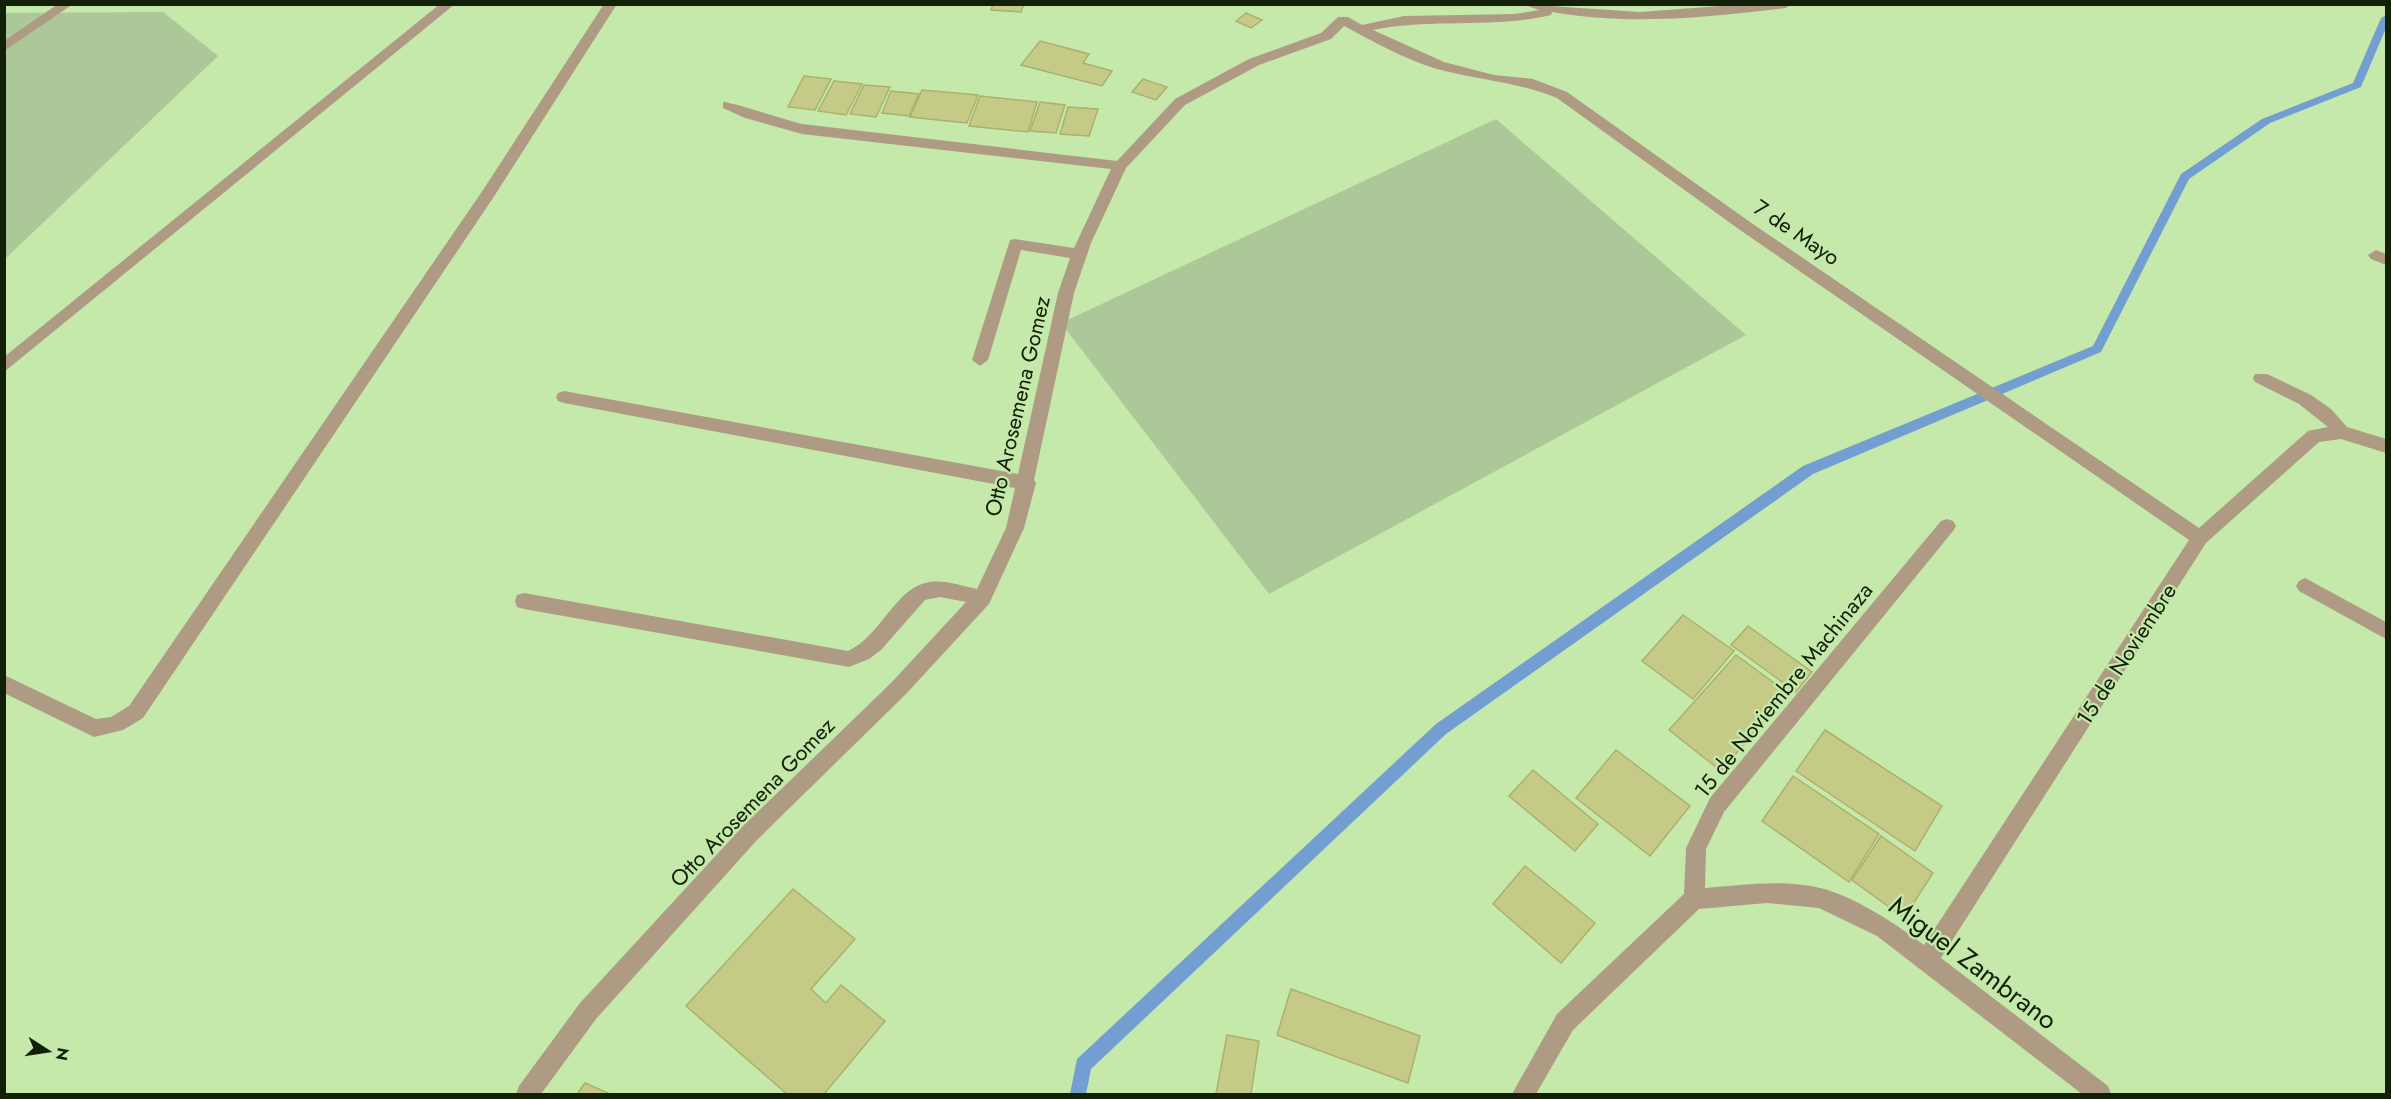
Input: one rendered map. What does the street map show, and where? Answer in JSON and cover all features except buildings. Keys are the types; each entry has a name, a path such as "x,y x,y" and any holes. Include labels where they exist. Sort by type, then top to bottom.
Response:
{"street":[{"path":"4,47 67,4"},
{"path":"4,366 449,4"},
{"path":"4,683 94,728 104,729 121,724 141,706 481,204 611,4"},
{"path":"1339,4 1343,20"},
{"path":"1528,4 1593,14 1720,12 1786,4"},
{"path":"1360,29 1412,20 1515,18 1559,9"},
{"name":"7 de Mayo","path":"1343,20 1392,46 1439,65 1494,79 1533,82 1562,95 1745,226 2200,538"},
{"name":"Otto Arosemena Gomez","path":"527,1095 588,1011 750,833 899,688 982,598 1015,528 1027,483 1064,303 1079,254 1102,200 1120,166 1180,102 1254,62 1326,36 1343,20"},
{"path":"728,105 759,118 802,129 1097,161 1120,166"},
{"path":"980,360 1016,244 1079,254"},
{"path":"2261,378 2321,409 2334,420 2341,432"},
{"path":"564,397 1027,483"},
{"name":"15 de Noviembre","path":"1927,960 2200,538 2314,436 2341,432 2386,446"},
{"name":"15 de Noviembre Machinaza","path":"1694,899 1696,848 1717,805 1947,526"},
{"path":"2306,586 2386,631"},
{"path":"524,601 849,659 864,655 877,644 915,597 926,590 982,598"},
{"name":"Miguel Zambrano","path":"1694,899 1767,893 1820,897 1885,928 2100,1095"},
{"path":"1522,1095 1565,1022 1694,899"}],"green space":[{"path":"163,12 218,56 5,259 5,13"},
{"path":"1496,119 1746,335 1269,594 1061,323"}],"waterway":[{"path":"1078,1094 1083,1065 1441,729 1808,470 2097,349 2185,177 2266,121 2357,85 2386,18"}]}
